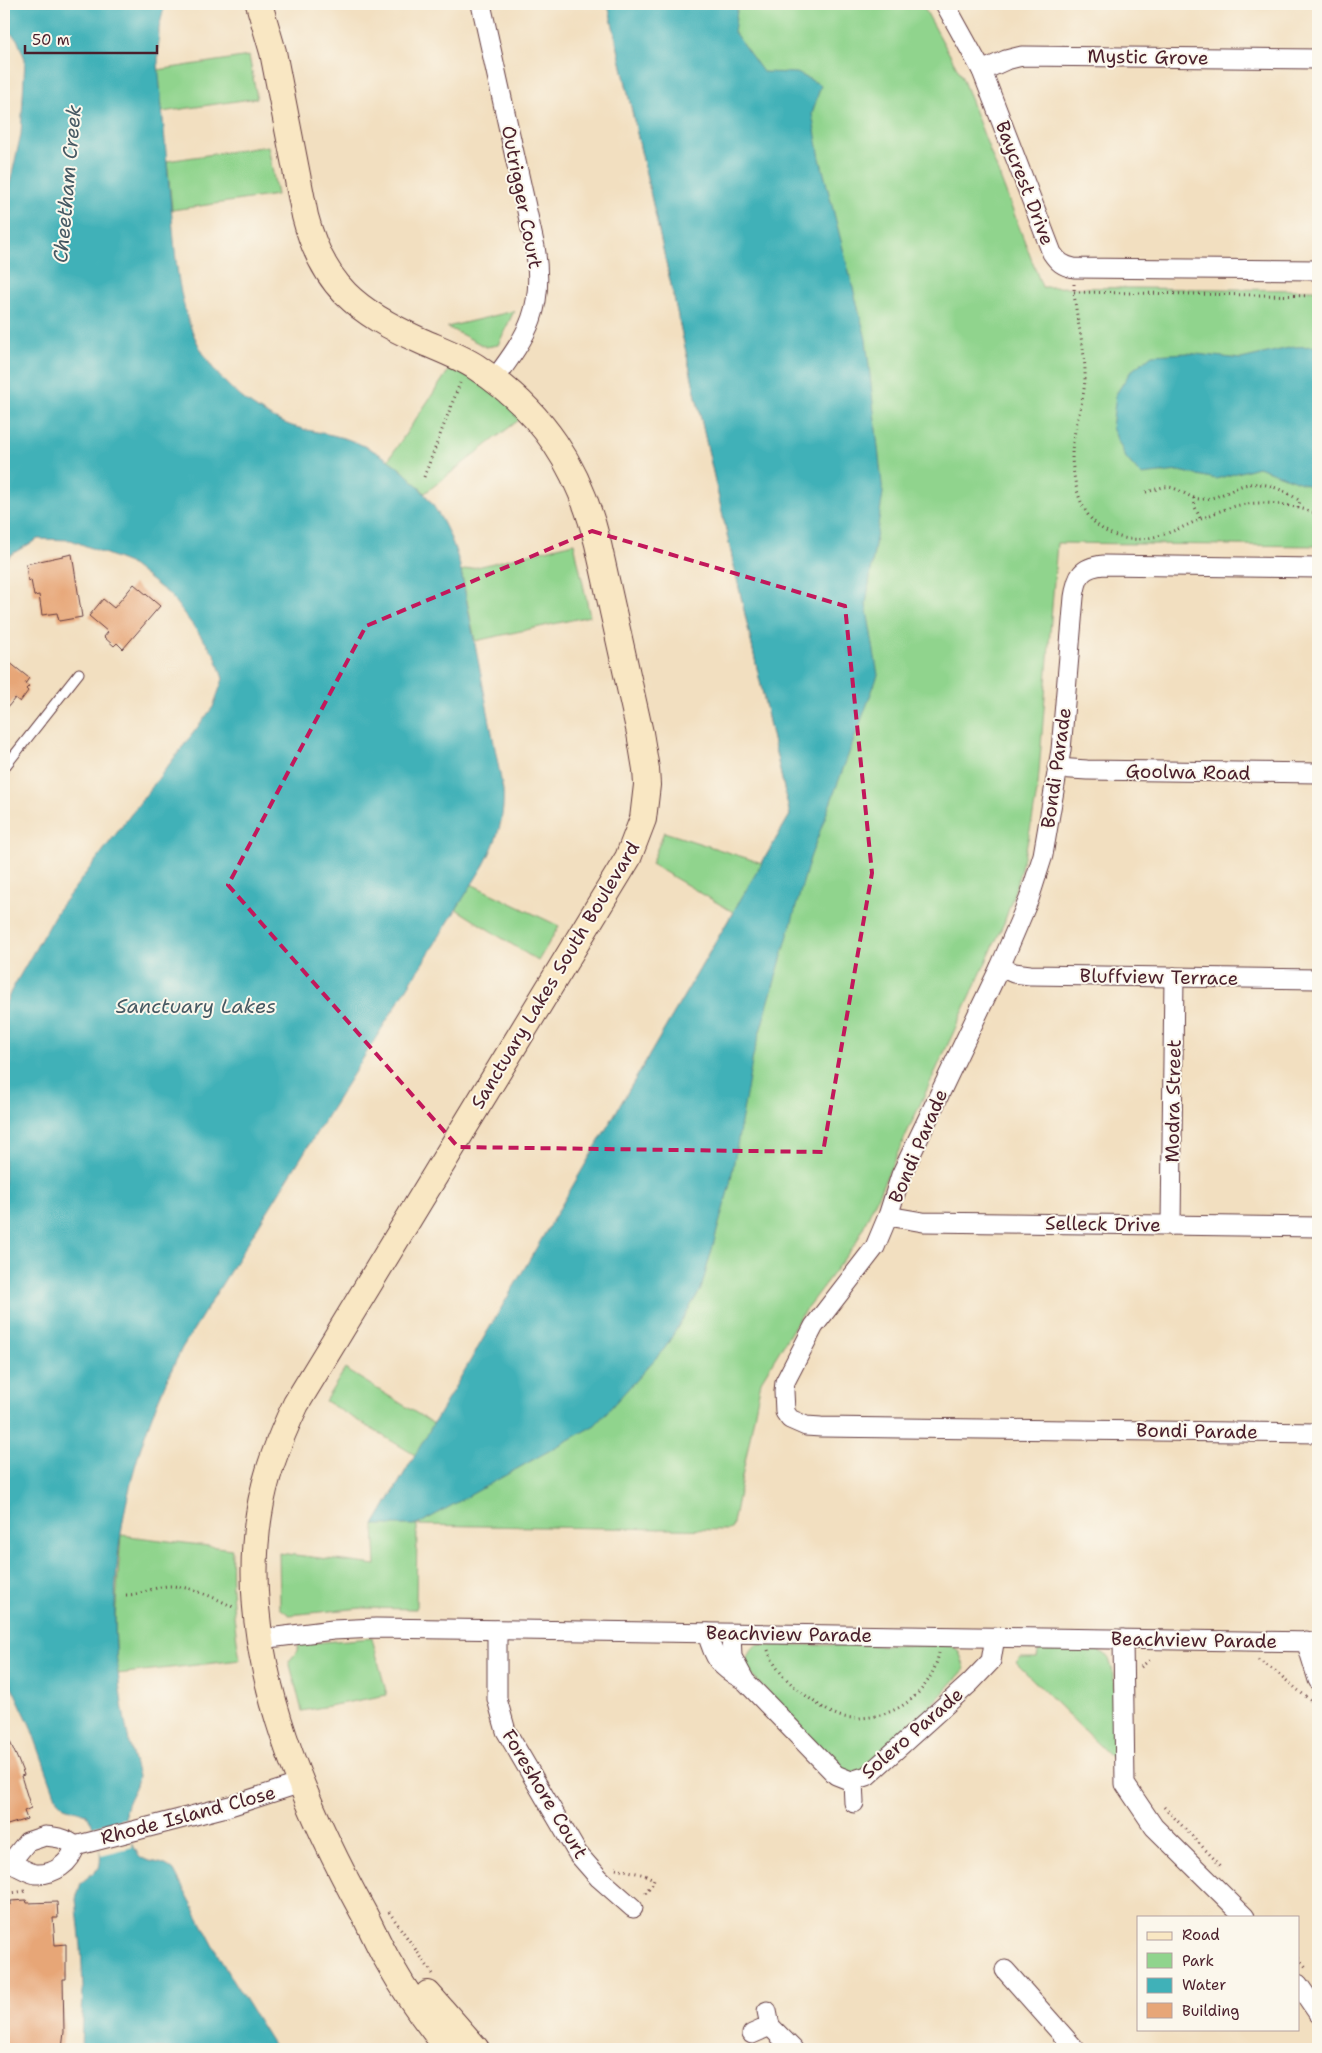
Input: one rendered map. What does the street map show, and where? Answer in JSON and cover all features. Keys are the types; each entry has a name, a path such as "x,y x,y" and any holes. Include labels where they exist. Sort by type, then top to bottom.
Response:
{"street":[{"name":"Sanctuary Lakes South Boulevard","path":"259,4 273,52 305,216 310,235 327,272 353,302 368,313 387,325 474,366 494,380 526,408 556,444 574,474 591,516 644,752 647,785 643,818 628,858 296,1404 276,1450 259,1514 255,1583 261,1639 273,1695 301,1783 325,1839 450,2022 476,2049"},
{"name":"Outrigger Court","path":"481,4 535,247 539,279 535,310 529,327 523,340 494,380"},
{"name":"Baycrest Drive","path":"945,4 982,71 1052,253 1057,261 1065,266 1074,268"},
{"name":"Mystic Grove","path":"982,71 1006,60 1022,56 1318,59"},
{"path":"1074,268 1318,270"},
{"name":"Bondi Parade","path":"1318,568 1104,565 1091,567 1081,574 1076,584 1063,735 1043,855 1030,898 1000,967 901,1175 888,1216 875,1247 814,1326 788,1374 784,1391 785,1412 790,1419 806,1426 1318,1433"},
{"name":"Goolwa Road","path":"1057,768 1318,773"},
{"name":"Bluffview Terrace","path":"1000,967 1014,973 1030,975 1318,979"},
{"name":"Modra Street","path":"1171,1225 1174,977"},
{"name":"Selleck Drive","path":"888,1216 923,1222 1318,1227"},
{"name":"Beachview Parade","path":"261,1639 320,1631 358,1629 1312,1641"},
{"name":"Foreshore Court","path":"497,1630 497,1699 502,1720 509,1737 578,1854 600,1878 634,1908"},
{"name":"Solero Parade","path":"707,1633 715,1658 726,1670 745,1681"},
{"name":"Solero Parade","path":"731,1634 732,1657 745,1681 836,1775 853,1781 867,1776 970,1683 991,1661 995,1637"},
{"name":"Solero Parade","path":"970,1683 978,1657 976,1637"},
{"path":"1123,1639 1125,1784 1154,1826 1244,1916"},
{"path":"1312,1641 1318,1680"},
{"name":"Solero Parade","path":"853,1781 854,1803"},
{"name":"Rhode Island Close","path":"75,1846 230,1806 301,1783"},
{"name":"Rhode Island Close","path":"58,1837 68,1840 75,1846 71,1857 60,1868 46,1872 35,1874 7,1864 27,1842 35,1839 58,1837"},
{"name":"Sanctuary Lakes South Boulevard","path":"379,1917 388,1962 410,1998 449,2049"},
{"path":"1005,1970 1075,2049"},
{"path":"1300,1987 1318,2013"},
{"path":"752,2034 768,2018 793,2049"}],"lane":[{"path":"4,768 79,673"}],"path":[{"path":"1074,268 1074,292 1077,319 1085,356 1085,378 1084,397 1073,444 1072,466 1077,490 1087,515 1096,525 1108,533 1132,540 1154,537 1200,518 1240,505 1253,503 1286,505 1318,514"},
{"path":"1074,292 1318,296"},
{"path":"452,378 465,385"},
{"path":"424,477 460,382"},
{"path":"1146,492 1168,487 1194,498 1210,498 1239,487 1259,484 1287,492 1300,501 1298,508"},
{"path":"1194,498 1195,508 1200,518"},
{"path":"126,1595 138,1595 169,1586 210,1596 236,1608 235,1599"},
{"path":"765,1634 768,1652 773,1663 790,1683 837,1716 851,1718 870,1718 891,1713 910,1701 927,1684 937,1664 942,1636"},
{"path":"1123,1676 1140,1675 1141,1667 1152,1658 1161,1658"},
{"path":"1250,1660 1259,1660 1274,1670 1318,1707"},
{"path":"1157,1800 1228,1873"},
{"path":"615,1868 646,1875 654,1879 634,1908"},
{"path":"379,1917 435,1976"}],"highlighted area":[{"path":"592,531 845,606 872,873 823,1152 458,1147 228,885 366,626"}],"green space":[{"path":"608,4 922,4 961,75 1042,287 1318,290 1318,546 1057,543 1038,785 1024,855 1010,906 1004,923 856,1243 802,1314 761,1381 732,1528 729,1530 417,1525 416,1609 362,1608 289,1615 280,1608 279,1553 376,1565 374,1525 415,1455 325,1401 345,1369 434,1424 733,912 651,864 664,832 762,863 790,815"},
{"path":"249,56 257,98 162,112 158,70"},
{"path":"268,146 277,195 172,210 167,161"},
{"path":"514,311 498,345 486,347 447,327"},
{"path":"451,367 497,393 524,416 425,493 400,468 388,460"},
{"path":"574,543 590,616 475,641 461,571"},
{"path":"471,884 559,926 538,961 456,909"},
{"path":"121,1535 232,1549 233,1604 240,1660 117,1674 115,1619"},
{"path":"372,1638 387,1695 302,1711 289,1661 296,1653 299,1644"},
{"path":"756,1645 951,1645 959,1651 965,1669 867,1776 852,1781 747,1670 748,1656"},
{"path":"1039,1647 1093,1648 1105,1654 1109,1659 1114,1675 1113,1759 1016,1663 1021,1658 1037,1658"}],"water":[{"name":"Sanctuary Lakes","path":"4,4 165,4 159,28 158,64 176,264 183,301 194,336 203,353 220,376 253,406 292,426 347,439 368,448 404,472 433,505 453,544 460,566 503,790 503,810 499,829 484,865 182,1348 145,1433 134,1469 123,1523 115,1595 115,1632 122,1705 138,1776 125,1813 129,1835 135,1849 142,1858 166,1865 174,1871 227,1971 276,2049 81,2049 83,1987 76,1899 81,1883 99,1868 100,1848 87,1814 64,1807 57,1800 30,1725 4,1670 4,1007 11,991 57,911 213,707 223,679 215,655 170,595 129,563 71,540 38,539 10,555 4,563 4,210 21,134 25,59 17,39 4,28"},
{"path":"608,4 738,4 734,32 763,72 797,73 821,85 812,114 820,158 866,339 883,493 866,604 878,675 810,858 753,1056 730,1184 701,1289 665,1348 595,1425 417,1525 374,1525 790,815"},
{"path":"1318,346 1318,489 1258,467 1216,479 1179,471 1141,475 1126,458 1112,428 1116,394 1131,371 1152,355 1187,353 1241,359 1293,347"}],"pier":[{"path":"126,1818 133,1847 101,1855 93,1826"}],"building":[{"path":"72,554 82,617 59,621 57,613 42,615 39,595 34,596 31,580 28,581 26,564"},
{"path":"134,584 160,606 123,649 117,643 114,646 104,637 108,632 89,616 103,599 114,608"},
{"path":"4,658 29,678 25,684 29,686 26,689 28,691 20,702 15,698 4,712"},
{"path":"4,1728 24,1775 21,1776 31,1808 24,1811 27,1819 4,1826"},
{"path":"26,1900 27,1903 57,1902 58,1918 53,1918 55,1945 66,1944 66,1979 63,1979 64,2032 62,2049 4,2049 4,1905 11,1904 11,1901"}],"water label":[{"name":"Cheetham Creek","path":"67,184"}]}
